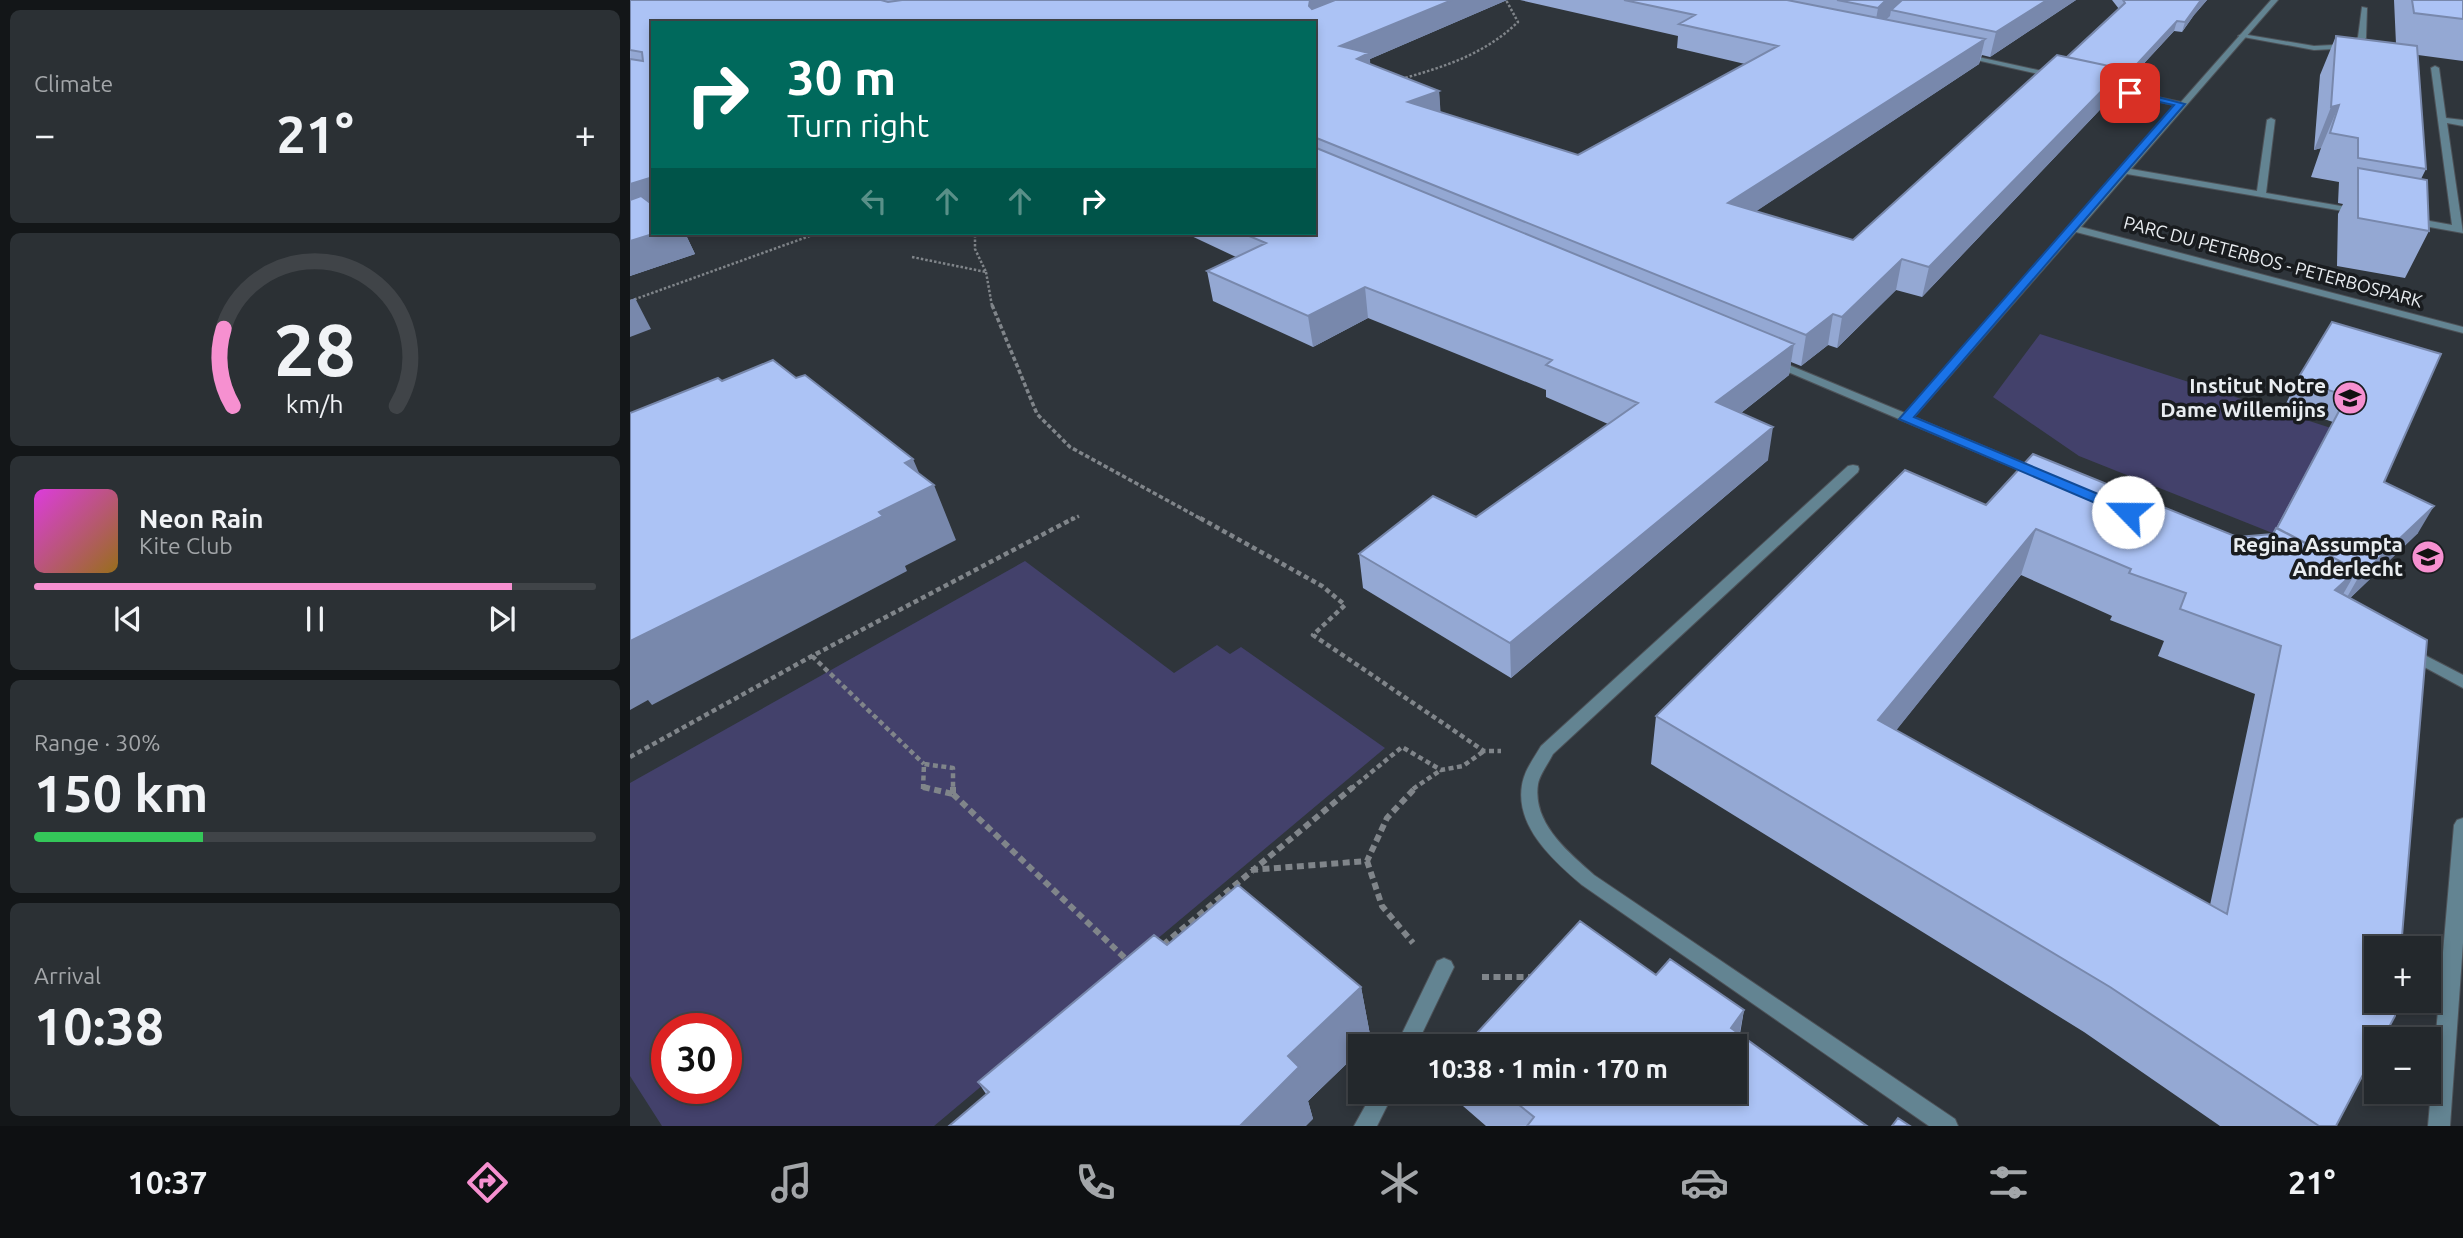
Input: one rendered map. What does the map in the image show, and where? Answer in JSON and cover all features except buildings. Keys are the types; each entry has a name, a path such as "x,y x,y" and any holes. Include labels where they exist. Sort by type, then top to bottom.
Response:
{"street":[{"path":"1906,419 2125,171 2180,104 2275,0"},
{"path":"2242,36 2314,48 2354,46 2362,38 2364,8"},
{"path":"1956,54 2062,78"},
{"path":"2406,220 2461,230 2435,68"},
{"path":"2088,83 2180,104"},
{"path":"2261,195 2272,120"},
{"path":"2442,120 2463,123"},
{"path":"2125,171 2366,213"},
{"name":"PARC DU PETERBOS - PETERBOSPARK","path":"2074,229 2463,330"},
{"path":"1760,356 2047,478"},
{"path":"1853,469 1547,750 1530,787 1532,805 1542,832 1558,854 1639,917 1947,1126"},
{"path":"2393,643 2463,682"},
{"path":"2439,1126 2463,825"},
{"path":"1412,1034 1444,967"},
{"path":"1365,1126 1377,1104"}],"path":[{"path":"1395,81 1457,63 1508,33 1518,22 1506,0"},
{"path":"630,301 812,235"},
{"path":"975,235 975,250 986,272 992,306 1037,414 1070,447 1322,586 1345,605 1313,635 1484,751"},
{"path":"912,257 986,272"},
{"path":"630,757 812,656 1079,516"},
{"path":"812,656 924,764 953,768 953,794"},
{"path":"1157,951 1250,870 1402,747 1441,770"},
{"path":"1537,977 1490,979 1444,967 1418,948 1390,921 1372,888 1367,861 1381,826 1394,806 1412,788 1441,770 1463,766 1484,751 1547,750"},
{"path":"924,764 923,789 953,794 1136,968"},
{"path":"1250,870 1367,861"}],"shaded area":[{"path":"2040,334 2331,428 2275,534 2079,456 1993,397"},
{"path":"1025,561 1174,673 1217,645 1230,654 1241,647 1385,748 934,1126 662,1126 630,1076 630,783"}],"place":[{"name":"Institut Notre Dame Willemijns","path":"2350,398"},
{"name":"Regina Assumpta Anderlecht","path":"2428,557"}],"route":[{"path":"2128,512 1906,419 2108,190 2180,104 2130,93"}]}
